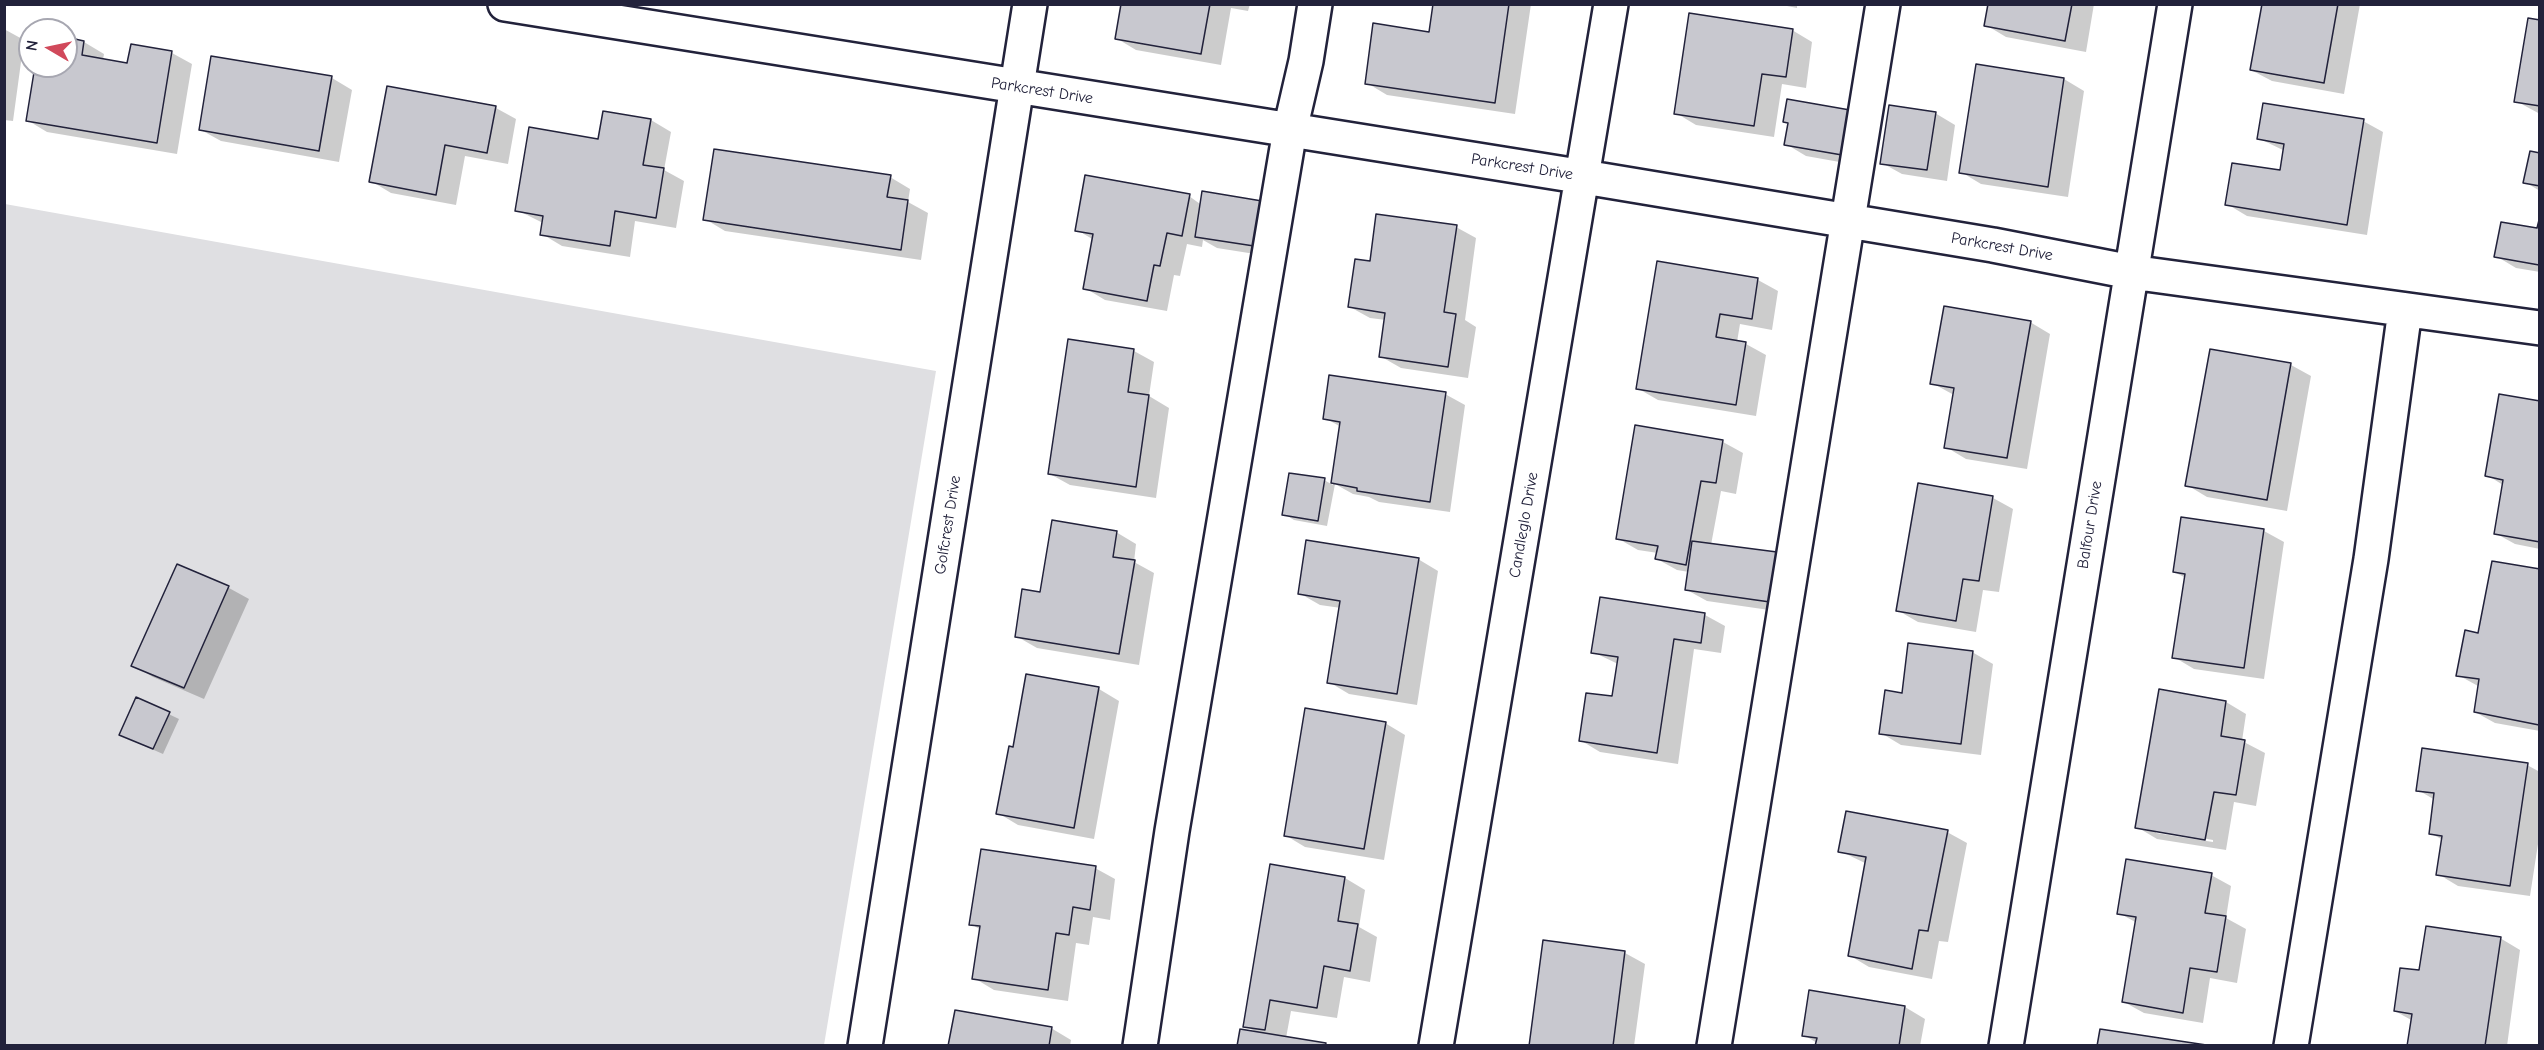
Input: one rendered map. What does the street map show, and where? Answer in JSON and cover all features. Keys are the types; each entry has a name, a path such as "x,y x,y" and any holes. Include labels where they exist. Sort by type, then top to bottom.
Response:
{"street":[{"name":"Parkcrest Drive","path":"505,4 667,17 1018,87 1846,220 2131,272 2540,328"},
{"name":"Golfcrest Drive","path":"865,1046 1030,4"},
{"path":"1140,1046 1172,831 1290,130 1306,61 1315,4"},
{"name":"Candleglo Drive","path":"1436,1046 1584,177 1611,4"},
{"path":"1713,1046 1882,4"},
{"name":"Balfour Drive","path":"2006,1046 2175,4"},
{"path":"2291,1046 2371,559 2405,309"}],"shaded area":[{"path":"5,204 936,371 824,1045 5,1045"}],"building":[{"path":"1121,4 1210,4 1201,54 1115,39"},
{"path":"1433,4 1509,4 1495,103 1365,84 1373,23 1429,32"},
{"path":"1988,4 2072,4 2065,41 1984,26"},
{"path":"2262,4 2338,4 2324,83 2250,70"},
{"path":"1689,13 1793,29 1786,77 1762,74 1754,126 1674,114"},
{"path":"2528,18 2540,20 2540,106 2514,102"},
{"path":"78,40 84,41 82,55 127,63 131,44 172,51 157,143 26,121 33,78 78,78"},
{"path":"211,56 332,76 319,151 199,130"},
{"path":"1976,64 2064,78 2048,187 1959,173"},
{"path":"387,86 496,106 487,153 445,145 436,195 369,182"},
{"path":"1787,99 1850,110 1842,155 1784,145 1788,123 1783,122"},
{"path":"2263,103 2364,119 2347,225 2225,205 2232,163 2280,170 2284,144 2257,139"},
{"path":"1889,105 1936,112 1927,170 1880,164"},
{"path":"603,111 651,119 643,165 664,168 656,218 615,211 610,246 540,235 543,216 515,211 529,127 598,139"},
{"path":"714,149 891,175 887,197 908,200 901,250 703,220"},
{"path":"2530,151 2540,153 2540,186 2523,183"},
{"path":"1085,175 1190,194 1182,236 1167,233 1160,266 1154,265 1147,301 1083,289 1093,234 1075,231"},
{"path":"1202,191 1262,201 1254,246 1195,237"},
{"path":"1376,214 1457,225 1444,312 1456,314 1448,367 1379,357 1385,313 1348,307 1355,259 1370,261"},
{"path":"2540,216 2539,265 2494,257 2501,222 2537,228"},
{"path":"1657,261 1758,278 1752,319 1720,314 1716,337 1746,342 1736,405 1636,389"},
{"path":"1944,306 2031,321 2007,458 1944,448 1954,388 1930,384"},
{"path":"1068,339 1134,349 1128,392 1149,395 1136,487 1048,474"},
{"path":"2210,349 2291,363 2267,500 2185,486"},
{"path":"1329,375 1446,392 1430,502 1357,491 1357,488 1331,483 1340,422 1323,419"},
{"path":"2499,394 2540,401 2540,542 2494,534 2503,480 2485,476"},
{"path":"1635,425 1723,440 1716,483 1701,481 1686,565 1655,559 1658,546 1616,539"},
{"path":"1289,473 1325,478 1318,521 1282,515"},
{"path":"1918,483 1993,496 1979,581 1963,579 1956,621 1896,611"},
{"path":"2181,517 2264,529 2244,668 2172,658 2185,574 2173,572"},
{"path":"1052,520 1117,531 1113,557 1135,560 1119,654 1015,637 1022,589 1040,592"},
{"path":"1306,540 1419,558 1397,694 1327,683 1340,601 1298,594"},
{"path":"1692,541 1777,552 1770,602 1685,590"},
{"path":"2492,561 2540,569 2539,725 2474,712 2479,679 2456,676 2465,630 2478,633"},
{"path":"177,564 229,586 184,688 131,666"},
{"path":"1600,597 1705,613 1701,643 1674,639 1657,753 1579,741 1586,693 1612,696 1618,657 1591,653"},
{"path":"1908,643 1973,651 1961,744 1879,734 1885,690 1902,693"},
{"path":"1026,674 1099,687 1074,828 996,814 1009,746 1013,747"},
{"path":"2159,689 2226,701 2221,736 2245,740 2236,795 2214,792 2205,840 2135,828"},
{"path":"136,697 170,712 153,749 119,735"},
{"path":"1305,708 1386,722 1364,849 1284,836"},
{"path":"2422,748 2528,763 2510,886 2436,875 2442,836 2429,834 2434,793 2416,791"},
{"path":"1846,811 1948,830 1928,931 1919,930 1912,969 1848,956 1866,857 1838,852"},
{"path":"981,849 1096,866 1090,910 1073,907 1069,935 1056,933 1048,990 972,979 980,926 969,925"},
{"path":"2126,859 2212,873 2205,913 2226,916 2217,972 2190,968 2183,1013 2122,1002 2136,917 2117,914"},
{"path":"1270,864 1345,877 1338,921 1358,924 1350,971 1324,966 1317,1008 1270,1000 1265,1030 1243,1027"},
{"path":"2426,926 2501,937 2485,1046 2407,1046 2412,1014 2394,1011 2400,968 2419,970"},
{"path":"1543,940 1625,951 1613,1046 1529,1046"},
{"path":"1809,990 1905,1006 1899,1046 1815,1046 1817,1038 1802,1036"},
{"path":"955,1010 1052,1027 1049,1046 948,1046"},
{"path":"1240,1029 1326,1043 1325,1046 1237,1046"},
{"path":"2100,1029 2213,1046 2097,1046"}]}
